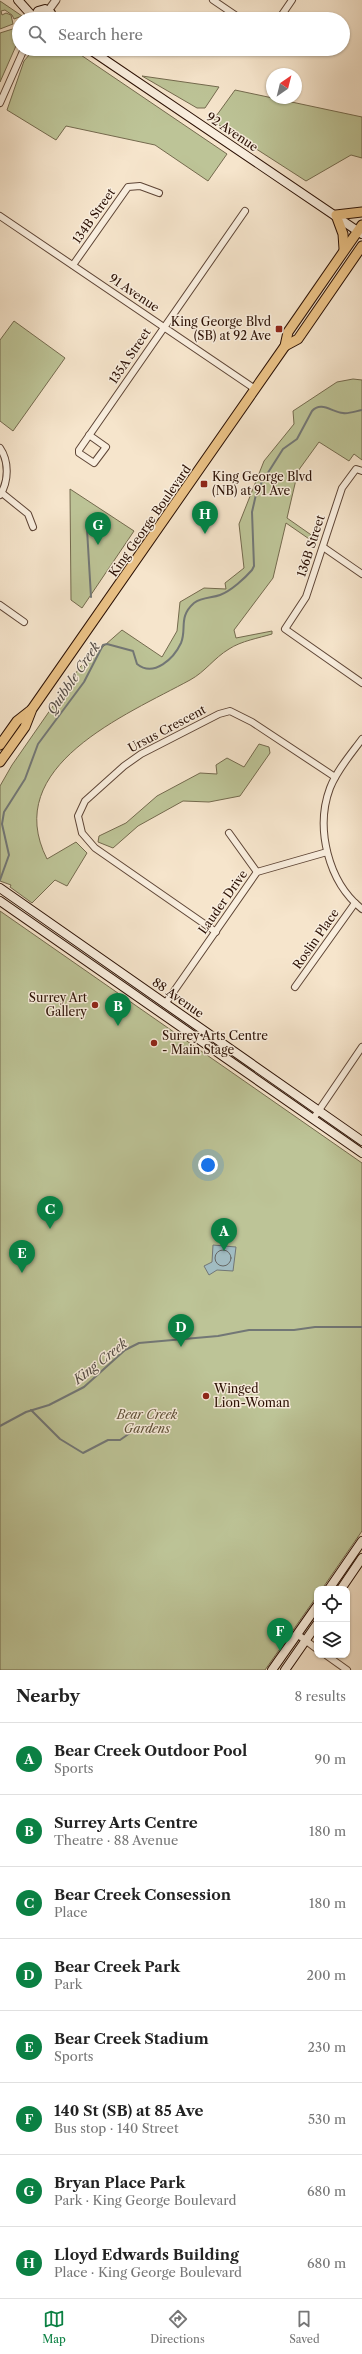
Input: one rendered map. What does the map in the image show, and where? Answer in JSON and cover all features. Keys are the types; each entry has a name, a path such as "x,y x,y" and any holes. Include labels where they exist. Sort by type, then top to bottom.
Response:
{"main road":[{"path":"20,1 43,12"},
{"path":"20,1 29,12"},
{"name":"92 Avenue","path":"100,56 336,215 361,230"},
{"path":"344,249 343,234 336,215 362,212"},
{"name":"King George Boulevard","path":"0,762 25,727 32,709 285,346 288,332 344,249 361,230"},
{"name":"King George Boulevard","path":"285,346 298,339 358,257 362,246"},
{"name":"King George Boulevard","path":"0,745 17,721 32,709"},
{"name":"88 Avenue","path":"1,889 362,1141"},
{"name":"88 Avenue","path":"0,901 362,1153"},
{"path":"152,1006 165,1004"},
{"path":"331,1586 362,1541"},
{"path":"343,1586 362,1558"},
{"path":"272,1670 314,1610"},
{"path":"285,1670 314,1629"}],"street":[{"path":"50,12 56,0"},
{"path":"213,0 231,12"},
{"path":"284,12 292,0"},
{"path":"0,103 21,56"},
{"name":"134B Street","path":"73,265 128,186 140,186 159,193"},
{"name":"135A Street","path":"89,435 106,447 94,464 78,451 89,435 164,326 245,211"},
{"name":"91 Avenue","path":"0,216 255,389"},
{"path":"1,449 7,471 6,482 1,494 28,514 33,526"},
{"name":"136B Street","path":"359,470 342,488 306,597 285,629 362,683"},
{"path":"323,547 362,574"},
{"path":"0,605 24,622"},
{"name":"Ursus Crescent","path":"216,932 95,848 82,833 80,827 78,816 85,801 124,766 141,754 219,714 230,711 252,722 335,778"},
{"path":"362,739 335,778 327,798 324,815 327,852 333,869 355,903 362,909"},
{"path":"229,833 257,872"},
{"name":"Lauder Drive","path":"165,1004 257,872 327,852"},
{"name":"Roslin Place","path":"295,987 355,903"},
{"path":"313,1119 362,1047"},
{"path":"297,1634 314,1647"},
{"path":"330,1658 347,1670"}],"green space":[{"path":"0,1 16,12 12,12 12,15 5,10 1,11 2,15 6,13 11,15 12,24 0,29"},
{"path":"12,29 12,55 0,82 0,33"},
{"path":"28,56 82,56 227,154 208,181 155,145 66,126 56,140 7,110 24,61"},
{"path":"142,76 219,87 205,108 197,108"},
{"path":"235,90 266,97 266,104 301,104 362,117 362,158 351,155 306,181 216,123 214,119"},
{"path":"14,321 65,358 13,431 0,421 0,340"},
{"path":"353,379 362,380 362,460 354,454 349,461 319,442 298,471 287,518 317,539 315,543 286,523 273,578 234,630 236,638 272,631 272,634 234,646 195,677 104,727 77,748 55,771 41,797 37,826 47,859 76,842 87,853 67,886 55,880 32,903 10,887 11,885 0,881 0,786 12,765 80,667 122,630 162,657 177,631 180,602 204,588 226,589 225,583 244,568 239,524 264,461 294,424 293,411 337,382"},
{"path":"70,489 134,531 82,608 71,600"},
{"path":"259,744 269,747 270,753 240,796 209,802 183,801 138,826 113,848 98,842 99,836 126,823 157,796 200,773 217,774 216,765 227,758 244,767"},
{"name":"Bear Creek Gardens","path":"0,911 362,1163 362,1531 324,1586 314,1586 314,1600 265,1670 0,1670"}],"water":[{"path":"213,1245 236,1247 233,1271 217,1270 209,1275 204,1266 212,1262"}],"waterway":[{"name":"Quibble Creek","path":"0,880 9,855 2,824 4,812 25,779 38,744 84,682 103,645 107,644 133,651 137,664 143,668 150,669 163,664 174,655 183,638 184,618 189,608 197,601 229,591 252,570 254,566 252,512 257,490 283,449 297,439 312,411 319,407 345,413 362,410"},
{"path":"87,529 91,597"},
{"name":"King Creek","path":"0,1426 26,1412 49,1405 84,1387 125,1350 139,1343 218,1336 249,1330 294,1330 315,1327 362,1327"},
{"path":"31,1410 60,1439 83,1453 108,1440 120,1440 130,1433"}],"place":[{"name":"King George Blvd (SB) at 92 Ave","path":"279,329"},
{"name":"King George Blvd (NB) at 91 Ave","path":"204,484"},
{"name":"Lloyd Edwards Building","path":"205,534"},
{"name":"Bryan Place Park","path":"98,545"},
{"name":"Surrey Art Gallery","path":"95,1005"},
{"name":"Surrey Arts Centre","path":"118,1026"},
{"name":"Surrey Arts Centre - Main Stage","path":"154,1043"},
{"name":"Bear Creek Consession","path":"50,1229"},
{"name":"Bear Creek Outdoor Pool","path":"224,1251"},
{"name":"Bear Creek Stadium","path":"22,1273"},
{"name":"Bear Creek Park","path":"181,1347"},
{"name":"Winged Lion-Woman","path":"206,1396"},
{"name":"140 St (SB) at 85 Ave","path":"280,1651"}]}
